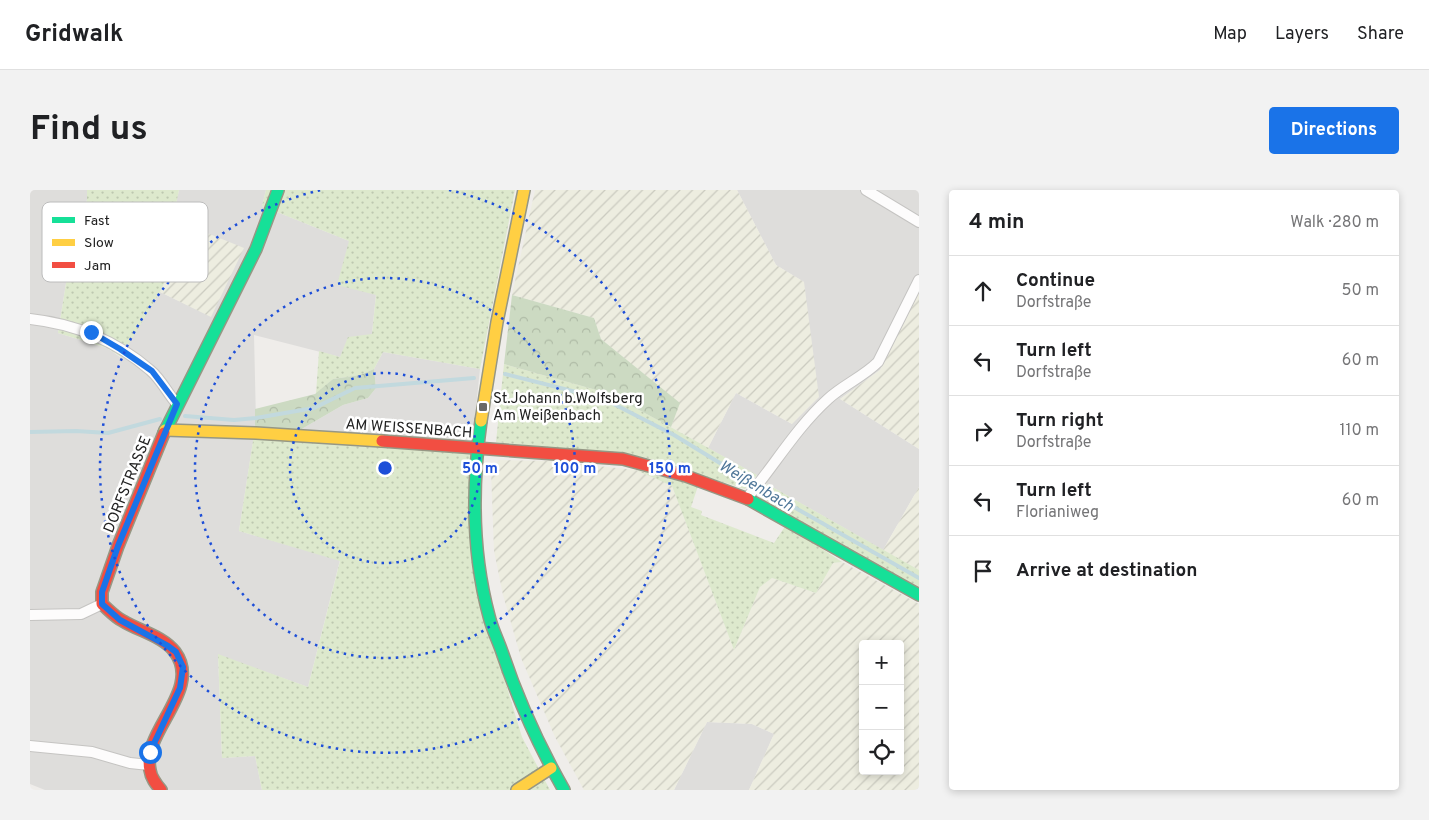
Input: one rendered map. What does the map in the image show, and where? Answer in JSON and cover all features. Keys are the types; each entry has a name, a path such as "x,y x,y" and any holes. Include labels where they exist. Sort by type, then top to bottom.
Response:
{"street":[{"name":"DORFSTRASSE","path":"102,604 102,592 118,546 165,430 256,249 278,190"},
{"path":"524,190 490,356 478,447 475,489 478,544 490,617 530,725 564,790"},
{"path":"866,190 919,222"},
{"path":"748,496 808,419 829,398 869,371 878,362 919,280"},
{"path":"30,319 52,321 91,332 152,371 177,404"},
{"name":"AM WEISSENBACH","path":"165,430 256,433 478,447 623,459 686,476 748,496 919,595"},
{"path":"30,615 82,614 102,604 120,620 176,652 183,667 180,688 150,752 149,765 154,782 161,790"},
{"path":"30,746 92,752 130,763 149,765"},
{"path":"517,790 551,768"}],"shaded area":[{"path":"30,190 87,190 86,202 42,202 42,282 66,282 58,333 107,348 120,357 160,292 211,316 198,282 208,282 208,202 177,202 179,190 266,190 262,206 349,241 376,294 372,334 340,357 254,335 256,422 239,531 340,560 308,687 218,655 222,758 255,756 262,790 45,790 30,784"},
{"path":"535,190 737,190 776,265 804,282 819,397 792,424 736,393 708,448 671,427 679,403 601,339 594,318 512,295"},
{"path":"737,190 919,190 919,293 880,370 840,399 919,449 919,487 883,550 708,448 736,393 792,424 804,282 776,265"},
{"path":"208,233 244,248 211,317 160,292 165,282 208,282"},
{"path":"919,293 919,449 840,399 880,370"},
{"path":"383,352 480,369 472,446 300,430 343,405 368,398 376,388 374,369"},
{"path":"499,460 549,461 636,470 672,486 734,650 760,587 772,578 816,593 833,563 842,562 919,604 919,790 749,790 774,734 752,724 707,722 674,790 584,790 555,737 521,658 503,595 494,551 491,470"},
{"path":"919,487 919,570 883,550"},
{"path":"707,722 752,724 774,734 749,790 674,790"}],"green space":[{"path":"87,190 179,190 177,202 86,202"},
{"path":"266,190 515,190 480,369 383,352 374,369 360,375 333,379 316,394 319,351 340,357 348,337 372,334 376,295 337,285 349,241 262,206"},
{"path":"66,282 165,282 121,357 107,348 58,333"},
{"path":"512,295 594,318 601,339 680,403 671,427 607,393 504,364"},
{"path":"504,364 607,393 757,475 745,489 644,457 496,442"},
{"path":"374,369 376,388 368,398 343,405 300,430 255,428 255,409 315,394 333,379 360,375"},
{"path":"255,428 472,446 489,628 522,737 550,790 262,790 255,756 222,758 218,654 308,687 340,561 239,531"},
{"path":"636,470 698,486 691,507 702,511 701,515 774,543 786,525 842,562 833,563 816,593 772,578 760,587 734,650 672,486"},
{"path":"767,484 919,570 919,589 760,498"}],"waterway":[{"name":"Weißenbach","path":"505,374 604,399 674,435 769,493 919,578"},
{"name":"Weißenbach","path":"185,416 234,420 256,418 314,408 355,388 474,378"},
{"name":"Weißenbach","path":"30,432 76,431 108,433 160,419"}],"traffic: fast":[{"path":"164,433 256,249 278,190"},
{"path":"481,421 476,470 475,519 483,592 492,625 515,688 546,757 564,790"},
{"path":"748,499 919,595"}],"traffic: slow":[{"path":"481,421 497,322 524,190"},
{"path":"165,430 256,433 382,441"},
{"path":"517,790 551,768"}],"traffic: jam":[{"path":"161,790 151,776 150,756 154,741 177,696 182,681 182,666 170,646 129,625 102,604 102,592 118,546 164,433"},
{"path":"382,441 623,459 686,476 748,499"}],"place":[{"name":"St.Johann b.Wolfsberg Am Weißenbach","path":"483,407"}],"route":[{"path":"91,332 152,371 177,404 118,546 102,592 102,604 120,620 168,646 176,652 181,660 183,677 180,688 150,752"}]}
